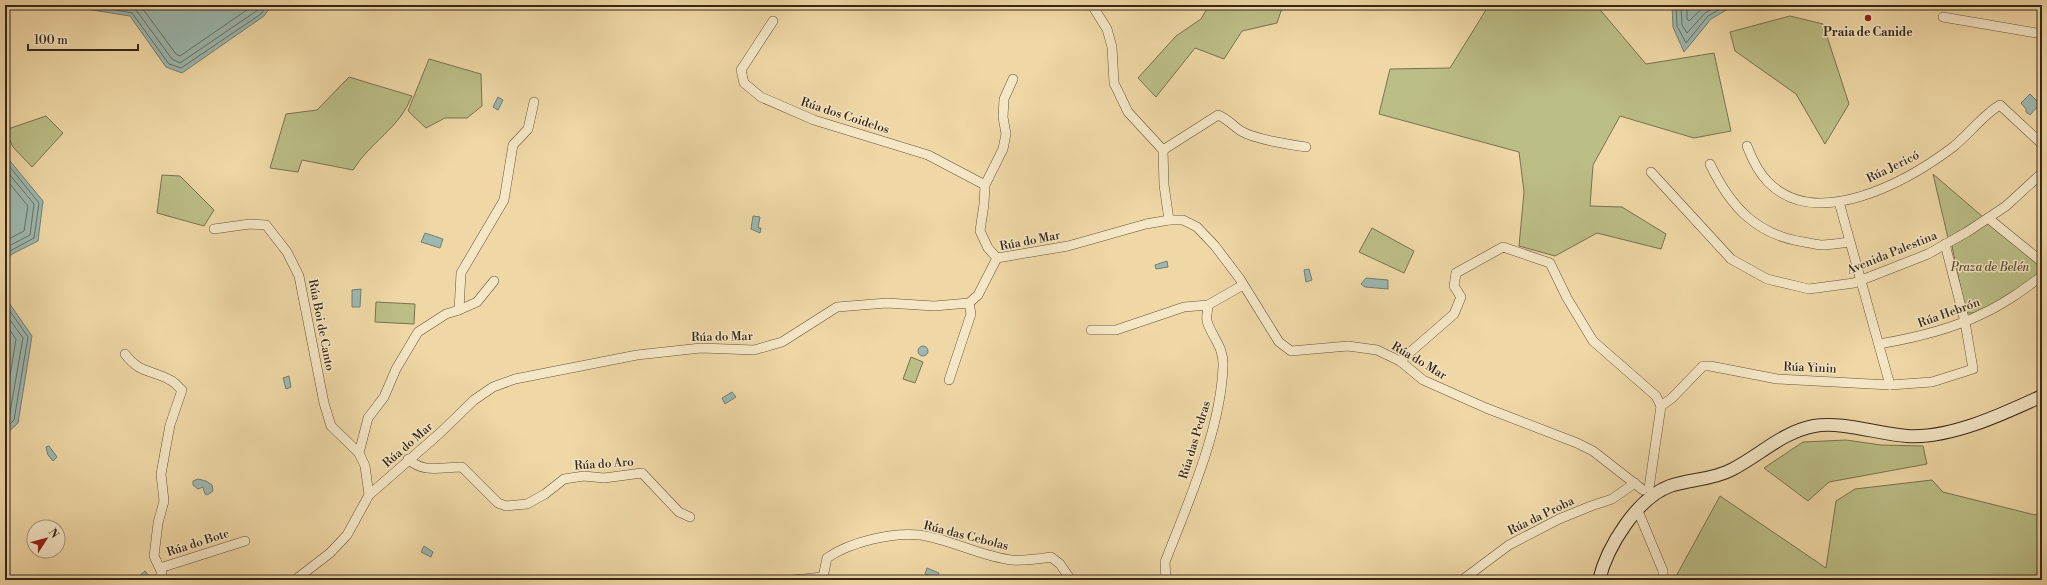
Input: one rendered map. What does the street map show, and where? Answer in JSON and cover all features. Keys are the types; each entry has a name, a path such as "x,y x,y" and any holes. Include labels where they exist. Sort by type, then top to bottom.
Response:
{"main road":[{"path":"1599,580 1602,565 1613,542 1642,506 1649,490 1720,475 1730,471 1790,434 1814,426 1834,426 1907,436 1933,436 1968,426 2042,396"}],"street":[{"path":"1092,5 1107,30 1112,47 1114,82 1128,112 1163,150 1164,185 1170,220"},
{"path":"1943,16 2042,34"},
{"name":"Rúa dos Coidelos","path":"773,21 741,70 744,83 761,97 814,120 928,155 985,185"},
{"path":"997,258 988,248 980,231 985,185 1003,149 1006,134 1003,117 1004,99 1013,79"},
{"path":"459,310 460,273 504,200 513,145 528,129 534,102"},
{"name":"Rúa Jericó","path":"1746,146 1757,169 1769,183 1784,194 1805,202 1839,202 1880,189 1936,159 1969,134 2000,105 2042,144"},
{"path":"1163,150 1218,115 1227,118 1242,132 1292,145 1306,147"},
{"path":"1710,164 1720,184 1736,207 1755,224 1785,239 1821,245 1849,242"},
{"name":"Avenida Palestina","path":"1652,172 1730,259 1767,279 1809,288 1854,283 1928,254 2006,206 2042,172"},
{"path":"1839,202 1890,385"},
{"path":"1988,218 2042,262"},
{"name":"Rúa do Mar","path":"295,580 330,553 347,535 369,495 408,459 440,433 474,400 493,387 515,379 637,355 701,348 754,350 782,342 837,307 887,303 934,306 969,303 978,295 997,258 1068,246 1108,233 1170,220 1183,220 1197,227 1215,246 1243,285 1279,342 1291,351 1348,346 1377,350 1400,361 1423,380 1486,408 1577,443 1593,451 1635,483 1649,490"},
{"name":"Rúa Boi de Canto","path":"214,229 250,224 266,226 287,252 299,276 324,403 331,426 359,453"},
{"path":"1945,244 1965,322"},
{"path":"1400,361 1454,314 1461,297 1454,286 1456,273 1503,247 1550,263 1567,298 1593,341 1656,396 1661,406 1649,490"},
{"name":"Rúa Hebrón","path":"1879,344 1913,338 1965,322 2006,301 2042,276"},
{"path":"369,495 365,466 359,453 368,418 384,397 396,369 418,332 446,314 477,302 494,281"},
{"path":"1091,330 1116,330 1184,307 1208,306 1243,285"},
{"path":"949,380 971,314 969,303"},
{"name":"Rúa das Pedras","path":"1166,580 1165,562 1212,430 1220,402 1224,364 1219,343 1207,320 1208,306"},
{"name":"Rúa Yinin","path":"1661,406 1672,398 1703,366 1710,366 1777,379 1890,385 1932,382 1973,369 1965,322"},
{"path":"125,354 132,364 142,370 171,380 182,390 170,425 161,474 164,501 158,523 154,556 162,573 158,580"},
{"name":"Rúa do Aro","path":"408,459 416,467 432,469 462,466 498,503 506,506 527,504 545,494 564,479 584,476 604,478 642,473 679,512 690,517"},
{"name":"Rúa da Proba","path":"1462,580 1509,545 1559,519 1612,499 1635,483"},
{"path":"1642,506 1663,571 1663,580"},
{"name":"Rúa das Cebolas","path":"793,580 823,577 827,558 840,549 882,537 920,535 1010,560 1030,560 1051,557 1060,564 1071,580"},
{"name":"Rúa do Bote","path":"160,568 245,541"}],"green space":[{"path":"1209,5 1283,5 1277,23 1242,31 1224,59 1195,48 1156,97 1138,78 1176,36 1201,19"},
{"path":"1489,5 1596,5 1646,64 1714,53 1731,131 1694,138 1620,116 1593,165 1590,206 1622,207 1666,234 1661,249 1597,233 1555,256 1519,246 1524,192 1519,152 1379,114 1390,69 1450,68"},
{"path":"1790,16 1823,24 1849,104 1825,144 1796,94 1735,51 1730,32"},
{"path":"429,59 481,74 482,106 467,118 445,118 426,128 408,111"},
{"path":"349,77 412,96 407,107 393,126 368,151 353,170 302,160 298,172 270,168 286,114 317,110"},
{"path":"46,116 63,133 32,167 13,147 5,130"},
{"path":"1933,174 1983,217 1948,238"},
{"path":"162,175 180,176 214,210 204,226 157,213"},
{"name":"Praza de Belén","path":"1988,223 2036,263 2040,268 2040,273 1994,304 1984,309 1968,313 1965,310 1952,246 1956,242"},
{"path":"1372,228 1414,251 1404,273 1359,252"},
{"path":"376,302 415,304 414,324 375,322"},
{"path":"911,357 923,362 915,383 903,379"},
{"path":"1846,440 1881,445 1923,446 1927,464 1829,482 1808,501 1764,468 1803,442"},
{"path":"1932,480 1943,492 2035,515 2042,513 2042,580 1674,580 1720,496 1826,568 1836,501 1855,489"}],"water":[{"path":"84,5 272,5 264,16 182,73 166,67 130,16 86,9"},
{"path":"1672,5 1735,5 1711,19 1684,52 1673,27"},
{"path":"2030,94 2039,103 2030,115 2026,112 2026,109 2021,103"},
{"path":"498,97 503,100 498,110 493,107"},
{"path":"5,155 43,201 38,241 12,254 5,262"},
{"path":"753,216 760,217 758,228 761,228 760,233 751,229"},
{"path":"425,233 443,239 440,248 421,242"},
{"path":"1167,261 1168,267 1156,269 1155,265"},
{"path":"1309,269 1312,280 1306,282 1304,270"},
{"path":"1366,278 1388,280 1388,289 1365,287 1361,284"},
{"path":"361,289 360,307 352,307 352,290"},
{"path":"5,297 32,336 18,423 5,435"},
{"path":"921,346 925,346 927,347 927,355 921,356 918,353 918,349"},
{"path":"289,376 291,387 286,389 283,378"},
{"path":"732,392 736,397 725,404 722,398"},
{"path":"49,446 57,457 53,461 48,455 46,447"},
{"path":"198,479 206,481 212,485 213,491 207,495 205,494 203,487 198,489 193,485 193,481"},
{"path":"424,546 433,552 431,557 421,552"},
{"path":"927,568 939,573 937,578 925,574"},
{"path":"145,571 150,577 147,580 141,580 138,577"}],"place":[{"name":"Praia de Canide","path":"1868,18"}]}
